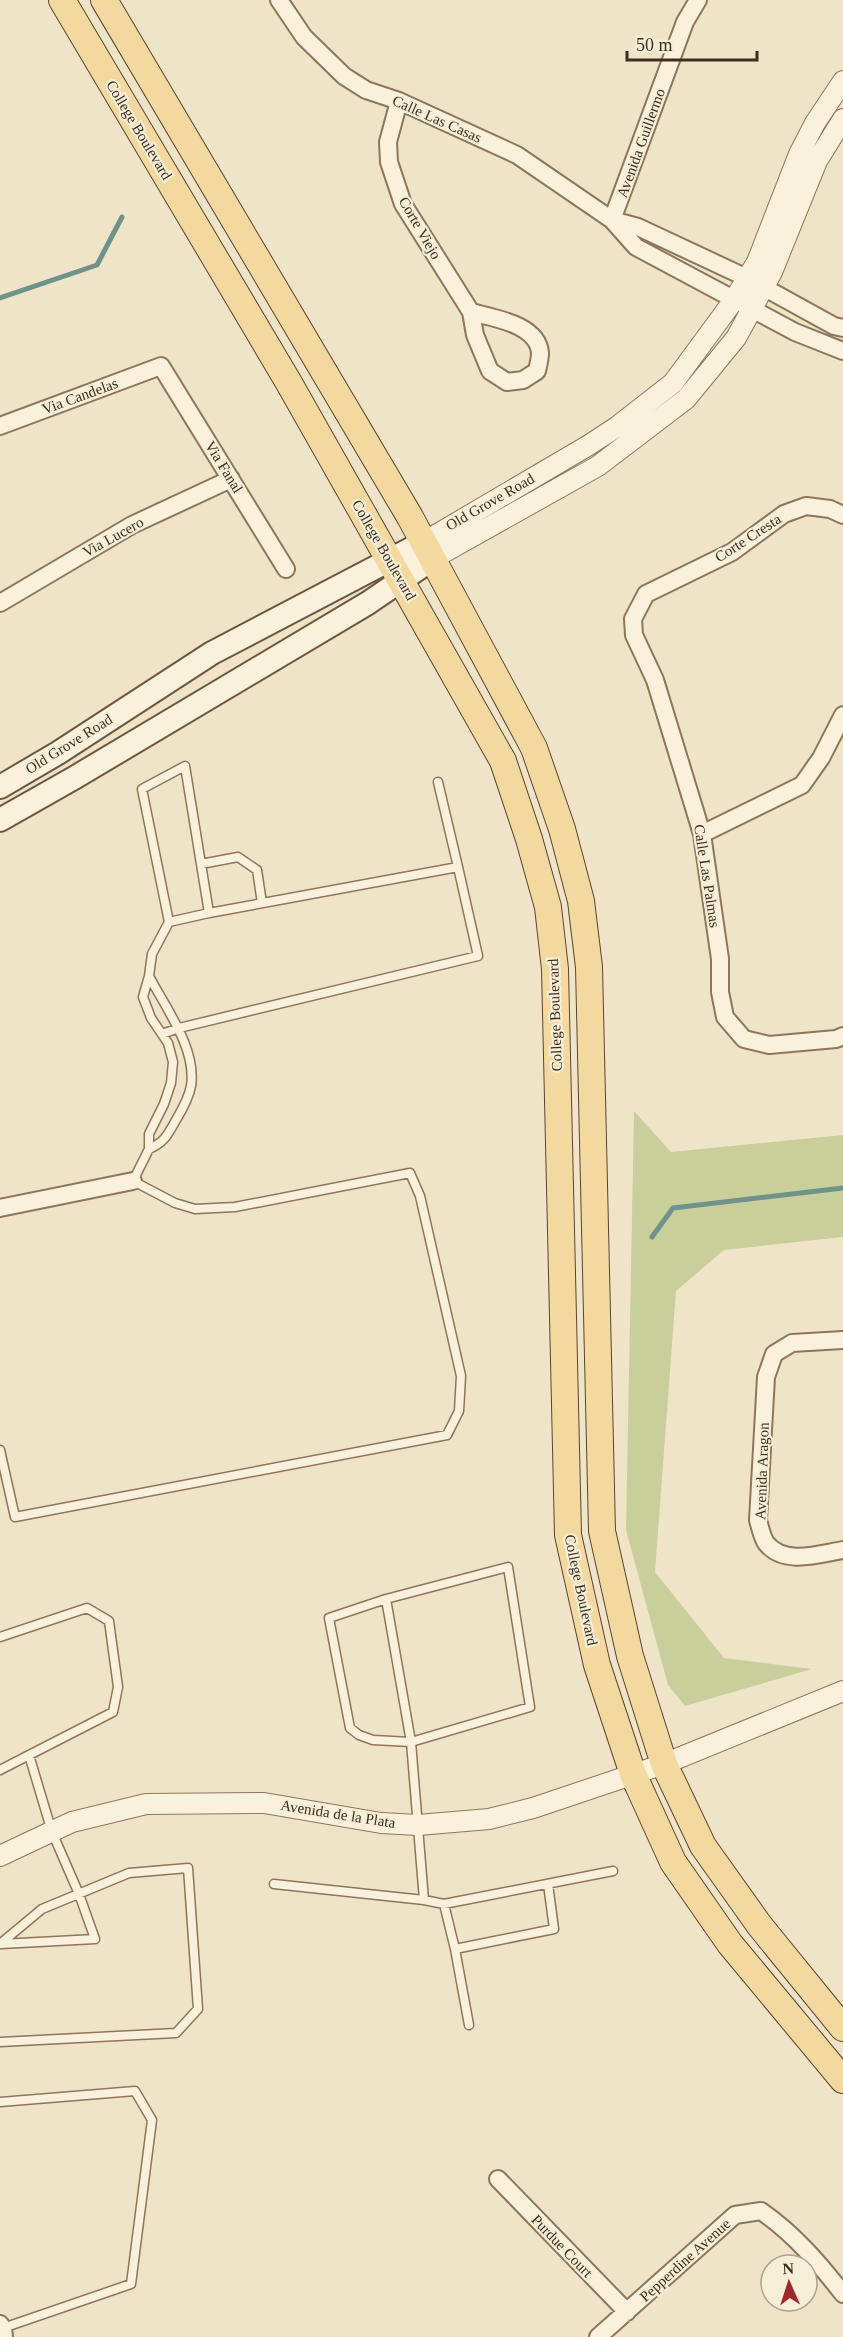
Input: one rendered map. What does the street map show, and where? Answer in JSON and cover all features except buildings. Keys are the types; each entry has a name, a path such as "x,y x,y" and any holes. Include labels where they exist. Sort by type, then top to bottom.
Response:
{"main road":[{"name":"College Boulevard","path":"62,0 289,383 503,761 529,839 548,907 555,969 568,1535 597,1665 633,1774 673,1862 730,1944 843,2080"},
{"path":"105,0 429,550 534,748 562,829 581,901 589,967 602,1531 630,1656 664,1764 703,1846 760,1926 843,2028"},
{"name":"Old Grove Road","path":"0,787 58,753 212,653 395,570 429,550"},
{"name":"Old Grove Road","path":"0,820 358,609 395,570"}],"street":[{"name":"Calle Las Casas","path":"279,0 304,37 344,76 366,90 399,102 517,155 612,220 636,247 795,332 843,351"},
{"name":"Avenida Guillermo","path":"612,220 685,22 698,0"},
{"name":"Old Grove Road","path":"429,550 598,466 686,399 736,338 743,304 755,282 757,262 799,154 815,123 843,81"},
{"name":"Corte Viejo","path":"399,102 388,142 389,162 403,204 471,312 475,335 490,371 507,382 523,380 537,371 540,351 530,333 508,322 471,312"},
{"name":"Old Grove Road","path":"755,282 772,272 817,161 843,119"},
{"name":"Calle Las Casas","path":"612,220 638,227 755,282 834,326 843,328"},
{"name":"Via Candelas","path":"0,426 161,366"},
{"name":"Via Fanal","path":"161,366 286,568"},
{"name":"Via Lucero","path":"0,603 132,525 231,479"},
{"name":"Corte Cresta","path":"655,588 732,552 784,514 806,506 830,509 843,515"},
{"name":"Calle Las Palmas","path":"655,588 646,594 633,619 634,634 655,680 702,834 720,959 720,992 724,1017 744,1039 769,1045 843,1036"},
{"path":"702,834 802,785 821,758 843,715"},
{"path":"0,1208 133,1181"},
{"name":"Avenida Aragon","path":"843,1340 792,1343 774,1354 766,1377 758,1520 765,1542 781,1555 796,1557 843,1550"},
{"name":"Avenida de la Plata","path":"0,1856 72,1822 146,1804 264,1803 381,1823 418,1825 489,1819 533,1808 664,1764 843,1691"},
{"name":"Purdue Court","path":"498,2179 627,2312"},
{"name":"Pepperdine Avenue","path":"598,2337 735,2216 761,2211 780,2224 818,2261 843,2294"}],"lane":[{"path":"0,1450 15,1517 447,1435 459,1411 461,1376 420,1196 410,1173 235,1207 195,1209 175,1203 133,1181 149,1149 149,1134 164,1104 171,1083 173,1062 168,1043 151,1018 143,997 152,954 169,922 142,789 185,766 209,913"},
{"path":"162,1034 478,956 438,782"},
{"path":"201,864 238,857 257,870 262,903"},
{"path":"169,922 458,867"},
{"path":"149,976 179,1028 189,1057 191,1086 181,1112 162,1144 149,1149"},
{"path":"508,1567 530,1707 411,1742 373,1740 359,1735 350,1728 329,1618 386,1599 508,1567"},
{"path":"386,1599 411,1742 424,1900"},
{"path":"0,1637 87,1608 109,1621 118,1687 113,1712 0,1770"},
{"path":"0,1944 95,1939 79,1894 52,1832 29,1755"},
{"path":"0,1944 42,1910 129,1873 188,1868 198,2008 176,2033 0,2042"},
{"path":"274,1884 444,1904 613,1871"},
{"path":"455,1949 554,1929 548,1884"},
{"path":"444,1904 469,2025"},
{"path":"0,2102 135,2091 152,2120 131,2284 3,2330"}],"green space":[{"path":"634,1111 671,1152 843,1135 843,1237 724,1250 676,1291 655,1572 724,1658 812,1669 685,1706 668,1685 626,1530"}],"waterway":[{"path":"0,298 97,265 122,217"},
{"path":"652,1237 673,1208 843,1188"}]}
